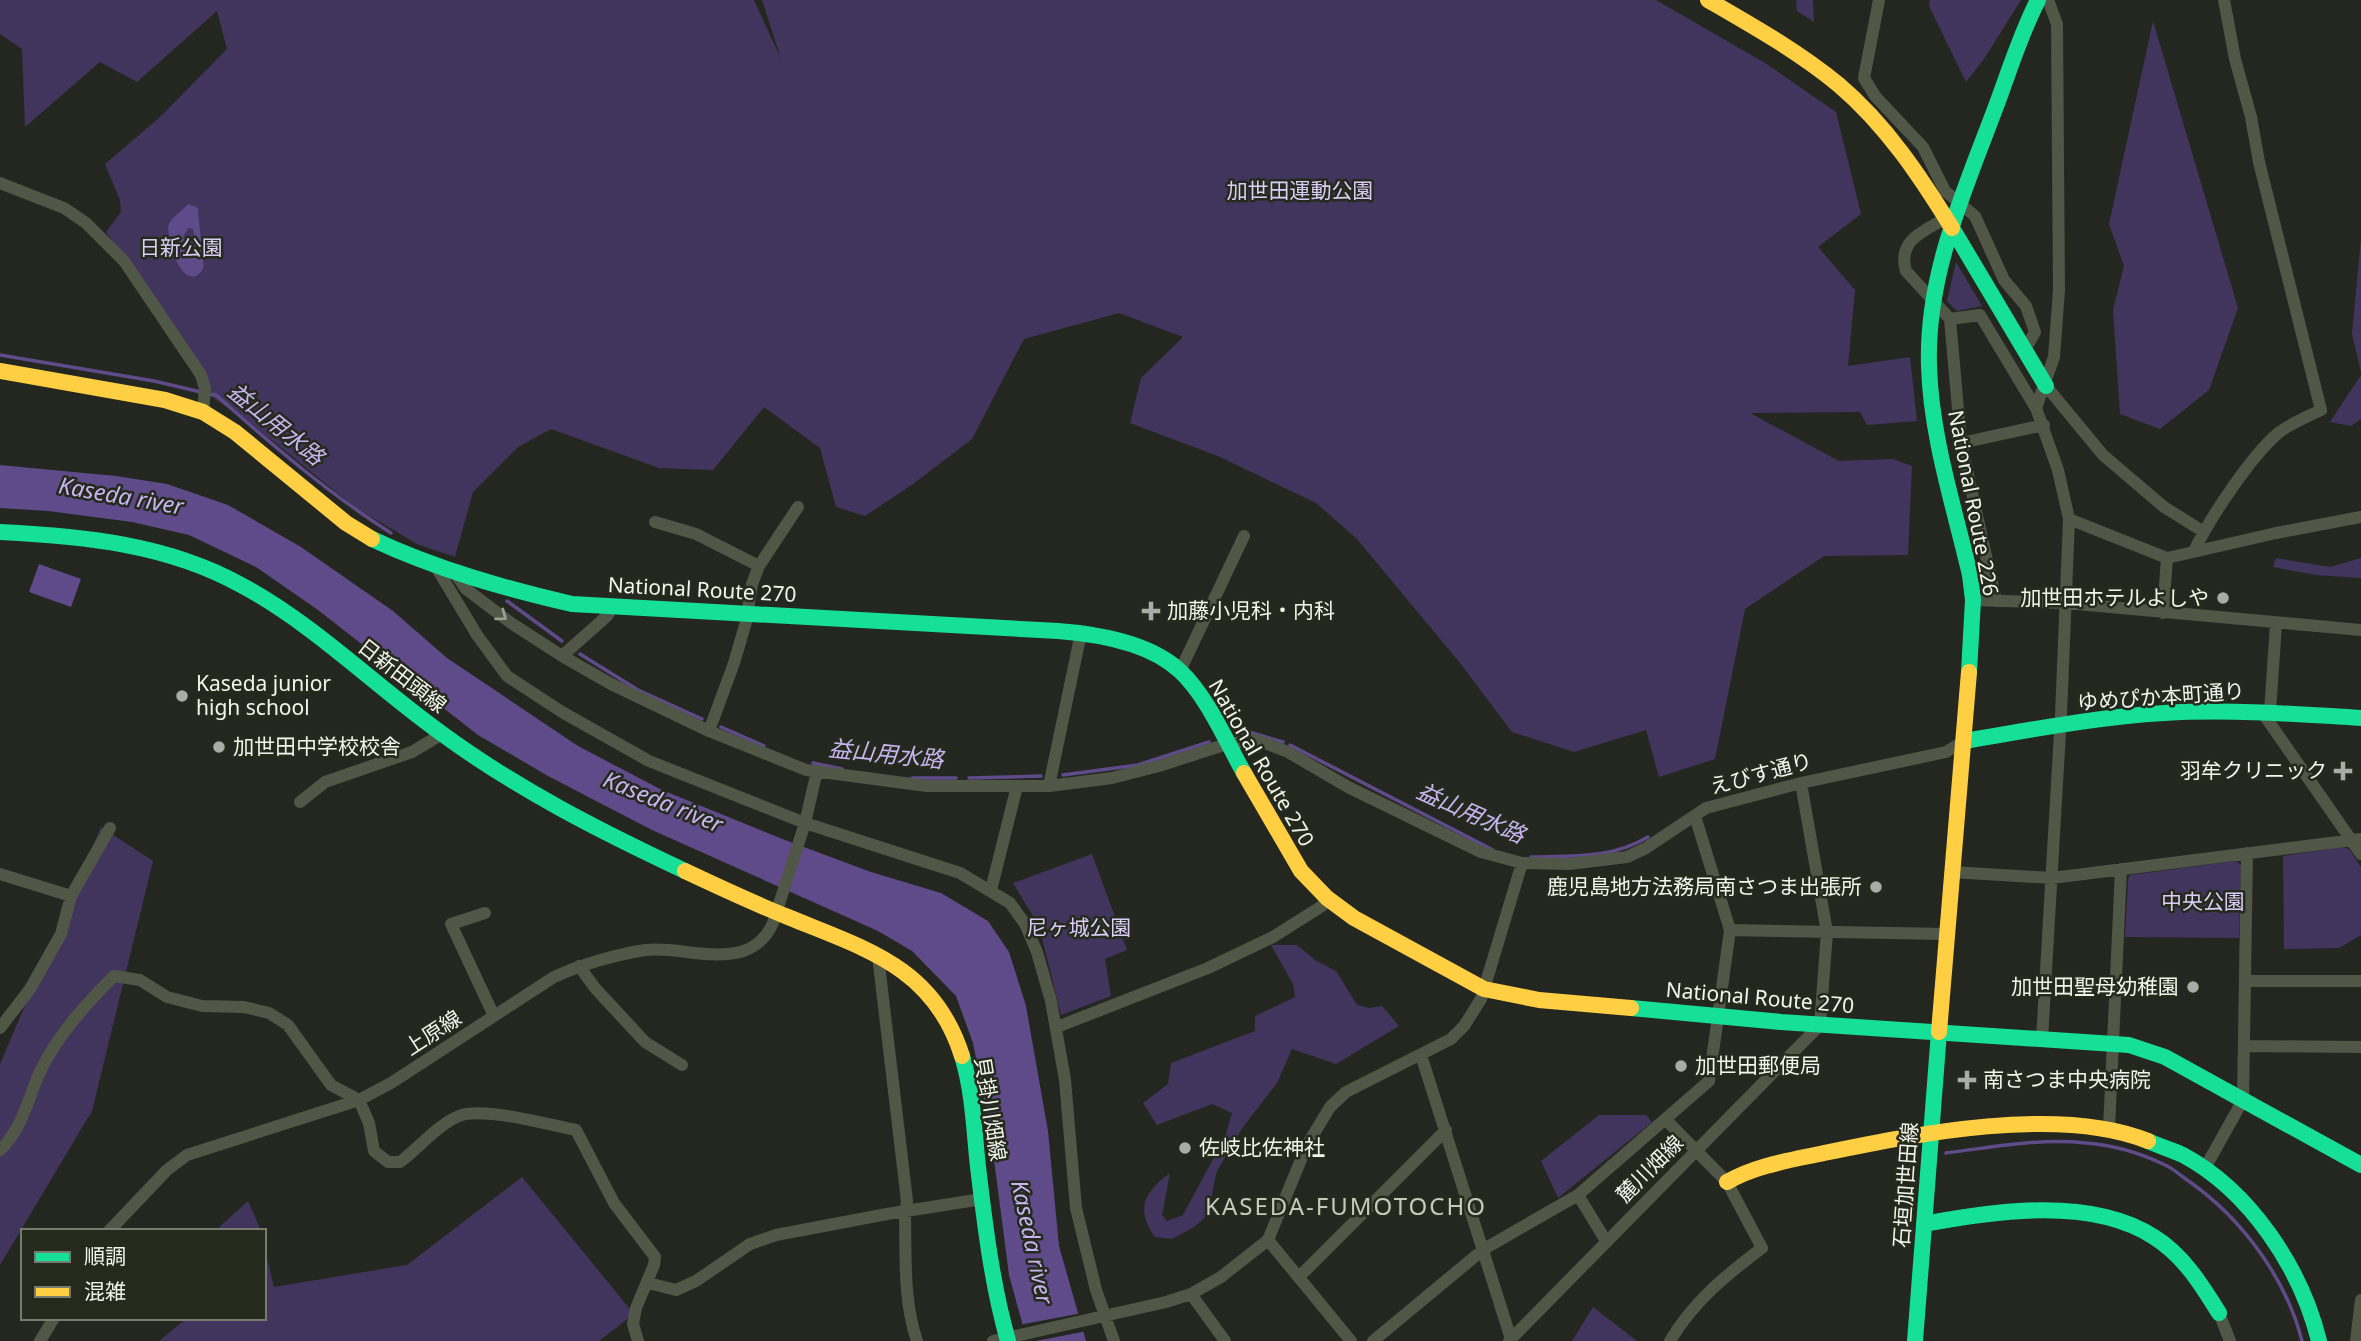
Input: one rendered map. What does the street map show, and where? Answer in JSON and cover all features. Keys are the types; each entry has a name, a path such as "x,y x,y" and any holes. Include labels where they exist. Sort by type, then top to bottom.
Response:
{"main road":[{"path":"1708,0 1822,73 1852,97 1893,140 1946,218 2046,386"},
{"name":"National Route 226","path":"1938,1032 1964,741 1973,600 1931,395 1929,333 1934,292 1944,247 2038,0"},
{"name":"National Route 270","path":"0,371 203,407 346,523 390,549 519,592 572,604 1081,633 1126,642 1180,671 1204,702 1285,847 1301,871 1327,898 1354,918 1484,989 1539,1000 1820,1025 2114,1043 2152,1051 2361,1165"},
{"name":"日新田頭線","path":"0,532 66,535 139,546 192,563 232,580 290,617 442,734 557,807 598,829 773,907"},
{"name":"ゆめぴか本町通り","path":"1964,741 2060,725 2163,713 2266,712 2361,718"},
{"name":"貝掛川畑線","path":"773,907 878,956 925,987 951,1026 969,1089 990,1269 1005,1338"},
{"name":"石垣加世田線","path":"1915,1341 1938,1032"},
{"path":"1727,1182 1748,1171 1837,1150 2052,1124 2109,1129 2156,1142 2205,1168 2237,1196 2275,1241 2309,1302 2319,1341"},
{"path":"1925,1219 2049,1210 2073,1211 2124,1220 2159,1240 2177,1255 2220,1313"}],"street":[{"path":"1879,0 1864,78 1874,96 1923,147 1945,191 1975,216 2004,280 2026,306 2035,332 2025,350"},
{"path":"2037,410 2054,357 2059,290 2057,24 2048,0"},
{"path":"2194,551 2204,532 2253,462 2278,433 2321,410 2259,162 2224,0"},
{"path":"0,183 64,208 86,223 124,261 201,374 205,389 203,407"},
{"path":"1946,218 1909,242 1904,250 1903,261 1906,271 1950,319 1961,443 1996,601"},
{"path":"1950,319 1980,314 2037,410 2064,490 2069,520 2042,1039"},
{"path":"2046,386 2103,455 2154,499 2204,532"},
{"path":"1961,443 2043,425"},
{"path":"709,731 734,663 752,584 759,566 798,508"},
{"path":"2069,520 2167,558 2361,517"},
{"path":"655,522 696,534 759,566"},
{"path":"1180,671 1244,536"},
{"path":"2163,612 2167,558"},
{"path":"434,564 477,635 506,676 562,712 649,761 804,826 960,873 1010,903 1025,924 1037,952 1057,1027 1065,1080 1076,1208 1100,1317 1114,1341"},
{"name":"えびす通り","path":"453,570 466,589 562,656 611,684 709,731 806,770 927,786 1049,786 1112,778 1227,744 1257,740 1288,752 1348,787 1481,852 1522,863 1569,864 1627,857 1646,848 1706,808 1801,783 1946,752 1964,741"},
{"path":"1973,600 2066,603 2361,630"},
{"path":"562,656 607,616 612,606"},
{"path":"2276,624 2266,712 2356,839 2361,854"},
{"path":"1049,786 1081,633"},
{"path":"300,802 325,782 412,752 442,734"},
{"name":"上原線","path":"111,1229 167,1170 187,1155 359,1100 391,1083 554,977 579,966 650,950 711,956 737,953 754,945 767,936 773,907 804,826 817,771"},
{"path":"1801,783 1827,932 1820,1025"},
{"path":"991,890 1017,786"},
{"path":"1373,1341 1483,1249 1578,1195 1709,1081 1730,930 1695,816"},
{"path":"0,1028 30,989 61,934 71,896 110,828"},
{"path":"1952,872 2052,878 2356,839"},
{"path":"2205,1168 2243,1100 2248,853"},
{"path":"1005,1338 1191,1294 1221,1277 1268,1240 1307,1145 1330,1107 1346,1092 1451,1039 1475,1011 1522,863"},
{"path":"2109,1129 2121,869"},
{"path":"0,874 71,896"},
{"path":"1057,1027 1208,968 1273,937 1321,906 1327,898"},
{"path":"485,913 451,924 494,1016"},
{"path":"1730,930 1947,934"},
{"path":"878,956 908,1202 905,1213 908,1298 917,1341"},
{"path":"579,966 645,1042 681,1065"},
{"path":"0,1150 7,1144 28,1107 45,1061 85,1005 114,976 140,980 167,997 202,1006 244,1007 269,1013 288,1025 331,1085 359,1100 369,1123 374,1151 383,1159 400,1162 453,1119 471,1112 507,1116 576,1130 614,1203 654,1257 648,1283 636,1308 633,1324 638,1341"},
{"path":"2245,981 2361,981"},
{"name":"麓川畑線","path":"1510,1340 1820,1025"},
{"path":"2244,1046 2361,1047"},
{"path":"1421,1055 1510,1340"},
{"path":"1665,1119 1727,1182 1762,1248 1726,1275 1695,1305 1670,1341"},
{"path":"1299,1277 1446,1130"},
{"path":"1578,1195 1606,1241"},
{"path":"648,1283 676,1290 696,1281 750,1244 776,1235 982,1199"},
{"path":"1268,1240 1351,1341"},
{"path":"1191,1294 1225,1341"},
{"path":"2356,1341 2361,1300"},
{"path":"2220,1313 2230,1341"},
{"path":"40,1341 53,1320"}],"green space":[{"path":"0,0 754,0 781,59 762,0 1656,0 1765,63 1836,112 1861,214 1818,247 1855,290 1848,366 1910,357 1917,421 1867,425 1860,412 1750,413 1839,461 1893,459 1912,466 1908,555 1824,556 1745,609 1715,759 1659,777 1646,730 1574,752 1512,732 1460,663 1357,539 1316,503 1218,456 1130,423 1141,378 1183,337 1119,313 1024,339 972,439 865,516 836,507 820,448 764,407 713,470 659,468 551,429 518,447 473,492 455,557 417,544 356,508 253,425 212,397 209,386 189,350 106,232 121,212 120,200 105,164 160,117 227,49 217,11 137,82 100,62 25,127 22,49 0,34"},
{"path":"1796,0 1813,0 1814,22 1797,11"},
{"path":"1930,0 2021,0 1984,59 1966,82 1929,6"},
{"path":"2153,21 2238,308 2209,390 2160,429 2120,414 2113,310 2124,266 2109,224"},
{"path":"2361,238 2361,372 2352,334"},
{"path":"1956,262 1982,306 1957,311 1947,301"},
{"path":"2361,375 2361,419 2351,426 2330,422"},
{"path":"2276,558 2330,567 2361,558 2361,578 2316,575 2273,567"},
{"path":"101,827 153,861 92,1111 0,1265 0,1064"},
{"path":"2342,847 2349,849 2361,867 2361,935 2339,948 2284,949 2283,856"},
{"name":"尼ヶ城公園","path":"1092,854 1127,950 1105,959 1111,996 1061,1015 1039,926 1013,883"},
{"name":"中央公園","path":"2236,861 2241,865 2239,938 2125,937 2130,875"},
{"path":"1271,945 1297,945 1315,960 1336,971 1357,1005 1369,1008 1382,1006 1399,1026 1336,1064 1292,1049 1277,1083 1243,1127 1217,1171 1210,1213 1194,1227 1172,1239 1155,1237 1145,1218 1145,1202 1149,1194 1170,1173 1162,1215 1167,1221 1183,1215 1225,1137 1232,1113 1212,1104 1157,1125 1143,1103 1168,1084 1171,1063 1255,1031 1255,1016 1295,997 1293,984"},
{"path":"1599,1115 1646,1115 1652,1122 1558,1198 1541,1161"},
{"path":"522,1177 634,1314 599,1341 159,1341 185,1320 266,1320 266,1253 274,1287 407,1265"},
{"path":"248,1201 260,1229 217,1229"},
{"path":"1593,1307 1637,1341 1572,1341"}],"water":[{"path":"188,204 198,208 203,265 202,271 196,276 190,276 178,265 168,230 169,224","holes":["188,228 193,229 194,247 189,250 183,237"]},
{"name":"Kaseda river","path":"0,465 116,476 167,484 228,505 301,547 393,611 447,658 578,746 662,790 871,872 941,893 988,921 1009,952 1026,1006 1048,1131 1059,1246 1086,1341 1027,1341 1009,1275 990,1129 973,1043 956,996 912,951 878,931 652,830 548,776 478,735 318,610 256,567 189,535 132,522 0,508"},
{"path":"39,564 81,579 71,607 29,592"}],"pier":[{"path":"1082,1313 1087,1331 1024,1341 1019,1325"}],"waterway":[{"name":"益山用水路","path":"0,355 154,381 201,392"},
{"name":"益山用水路","path":"208,394 216,395 301,468 391,533"},
{"name":"益山用水路","path":"507,601 562,641"},
{"name":"益山用水路","path":"580,654 638,690 702,719"},
{"name":"益山用水路","path":"721,727 764,746"},
{"name":"益山用水路","path":"1243,734 1252,733 1283,742"},
{"name":"益山用水路","path":"1063,775 1138,765 1209,742"},
{"name":"益山用水路","path":"1290,745 1493,850"},
{"name":"益山用水路","path":"813,763 842,769"},
{"name":"益山用水路","path":"969,778 1041,776"},
{"name":"益山用水路","path":"912,778 956,778"},
{"name":"益山用水路","path":"1531,857 1606,853 1648,837"},
{"path":"1946,1153 2016,1144 2069,1142 2115,1148 2145,1156 2167,1166 2209,1197 2260,1252 2285,1295 2302,1341"}],"traffic: fast":[{"path":"1969,672 1973,600 1970,575 1934,419 1929,366 1930,332 1940,267 1949,234 2015,54 2038,0"},
{"path":"1952,228 2046,386"},
{"path":"0,532 62,536 124,545 154,551 213,571 294,618 416,714 499,773 590,825 685,871"},
{"path":"372,539 470,577 572,604 1058,631 1123,642 1168,661 1190,681 1223,733 1244,773"},
{"path":"1964,741 2089,721 2164,713 2238,712 2361,718"},
{"path":"1631,1008 1781,1022 2129,1045 2165,1057 2361,1165"},
{"path":"1915,1341 1939,1032"},
{"path":"962,1056 971,1097 990,1255 1008,1341"},
{"path":"2148,1141 2183,1155 2207,1170 2251,1210 2286,1260 2300,1286 2319,1341"},
{"path":"1924,1224 1980,1215 2041,1210 2072,1211 2129,1224 2154,1237 2174,1252 2219,1313"}],"traffic: slow":[{"path":"1708,0 1792,50 1856,100 1901,152 1952,228"},
{"path":"0,371 165,400 203,412 235,432 346,523 372,539"},
{"path":"1939,1032 1969,672"},
{"path":"1244,773 1301,871 1327,898 1354,918 1484,989 1539,1000 1631,1008"},
{"path":"685,871 844,940 894,965 915,981 934,1001 950,1026 962,1056"},
{"path":"1727,1182 1762,1167 1799,1158 1901,1138 1988,1126 2073,1125 2113,1130 2148,1141"}],"place":[{"name":"加世田ホテルよしや","path":"2223,598"},
{"name":"加藤小児科・内科","path":"1151,611"},
{"name":"Kaseda junior high school","path":"182,696"},
{"name":"加世田中学校校舎","path":"219,747"},
{"name":"羽牟クリニック","path":"2343,771"},
{"name":"鹿児島地方法務局南さつま出張所","path":"1876,887"},
{"name":"加世田聖母幼稚園","path":"2193,987"},
{"name":"加世田郵便局","path":"1681,1066"},
{"name":"南さつま中央病院","path":"1967,1080"},
{"name":"佐岐比佐神社","path":"1185,1148"}],"district":[{"name":"KASEDA-FUMOTOCHO","path":"1346,1207"}],"park label":[{"name":"加世田運動公園","path":"1300,191"},
{"name":"日新公園","path":"181,248"}]}
